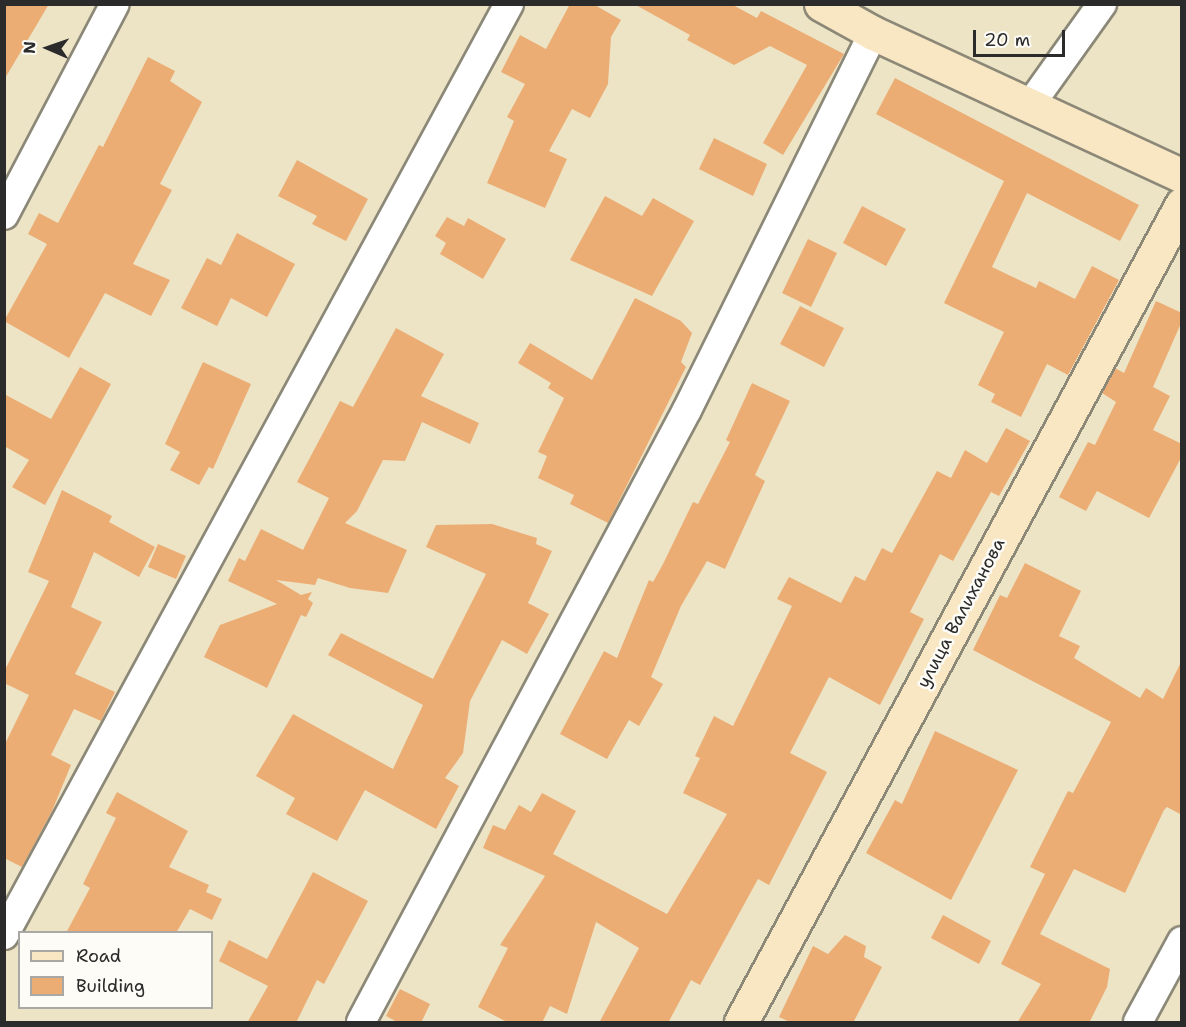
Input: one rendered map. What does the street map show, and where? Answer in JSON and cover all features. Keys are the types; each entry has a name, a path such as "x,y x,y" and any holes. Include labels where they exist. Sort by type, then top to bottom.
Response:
{"street":[{"path":"4,215 115,4"},
{"path":"4,935 509,4"},
{"path":"822,4 873,33 1182,176"},
{"path":"1030,105 1102,4"},
{"path":"361,1023 687,410 873,33"},
{"name":"улица Валиханова","path":"741,1023 1182,204"},
{"path":"1138,1023 1182,941"}],"building":[{"path":"4,4 49,4 4,80"},
{"path":"570,4 593,4 621,20 611,37 608,84 590,118 572,109 549,151 567,159 545,208 487,183 514,121 507,117 525,84 501,72 520,35 546,49"},
{"path":"634,4 731,4 757,18 761,11 844,54 783,155 763,143 807,65 770,46 734,65 687,40 690,35"},
{"path":"148,57 175,71 170,81 202,102 160,184 172,190 133,264 170,280 151,316 105,293 69,358 4,321 47,244 28,234 39,213 58,223 99,145 103,147"},
{"path":"895,78 1139,205 1120,241 1027,193 992,267 1036,288 1039,281 1075,299 1092,266 1119,280 1068,375 1047,364 1021,417 991,402 995,394 978,385 1004,332 944,303 1004,181 876,114"},
{"path":"714,138 767,164 753,196 699,169"},
{"path":"297,160 368,199 346,241 312,224 317,216 278,196"},
{"path":"605,196 642,216 653,198 694,221 652,296 570,260"},
{"path":"862,206 906,229 886,266 843,243"},
{"path":"447,217 464,226 468,218 506,239 483,279 440,254 446,243 435,236"},
{"path":"237,233 295,264 267,317 231,298 217,326 181,308 207,258 221,265"},
{"path":"808,239 837,253 811,307 782,293"},
{"path":"635,298 681,321 692,333 681,362 686,367 608,523 570,504 574,495 538,478 547,456 538,452 564,398 548,388 551,383 518,363 530,343 592,380"},
{"path":"1156,301 1182,313 1182,321 1153,387 1170,396 1153,430 1182,444 1182,456 1149,518 1097,491 1086,511 1059,497 1088,442 1095,445 1116,402 1102,393 1115,368 1124,373"},
{"path":"800,306 844,328 824,367 780,344"},
{"path":"396,328 444,354 421,396 479,423 470,444 422,422 405,461 383,460 357,511 345,523 407,550 388,593 350,588 318,578 315,585 276,580 301,595 312,592 308,599 313,603 306,617 301,615 267,688 204,657 220,625 277,604 228,581 239,558 245,561 261,529 303,550 329,498 297,482 340,401 353,407"},
{"path":"203,362 251,384 213,469 209,467 199,485 170,470 180,452 165,444"},
{"path":"80,367 111,384 45,505 12,487 29,460 4,446 4,394 51,419"},
{"path":"752,383 790,401 755,475 765,481 725,569 707,561 681,606 651,677 663,684 639,726 629,720 607,759 560,734 604,651 617,658 649,580 653,582 693,502 698,504 730,442 726,440"},
{"path":"1006,428 1030,441 999,496 991,492 953,561 940,554 910,612 924,619 880,705 829,677 790,753 827,772 769,885 758,879 700,985 691,980 668,1023 599,1023 639,948 596,922 567,1014 550,1006 542,1023 509,1023 478,1007 508,948 500,945 545,876 483,848 493,825 505,830 519,805 531,812 542,793 576,811 553,854 667,914 727,814 683,793 700,758 695,756 714,716 733,726 792,606 777,599 789,577 841,603 855,576 865,581 882,548 892,553 937,471 951,478 965,450 987,463"},
{"path":"62,490 112,516 109,522 155,547 139,577 94,552 71,607 102,622 75,674 115,692 101,721 74,709 51,755 71,765 52,811 22,867 4,858 4,746 29,695 4,683 4,672 49,581 28,572"},
{"path":"492,524 537,538 536,544 552,551 528,603 549,614 527,654 502,640 470,701 463,753 445,778 459,786 436,829 365,790 337,841 286,814 295,798 256,776 293,714 393,769 423,705 328,655 341,633 433,679 486,574 426,547 436,525"},
{"path":"158,544 186,556 176,579 148,567"},
{"path":"1025,563 1081,591 1059,636 1080,646 1074,658 1140,698 1146,688 1163,699 1182,660 1182,815 1167,807 1164,810 1125,893 1074,869 1040,934 1110,969 1107,987 1089,1023 1017,1023 1041,984 1001,964 1045,874 1030,867 1068,791 1073,793 1111,722 973,650 1000,595 1007,598"},
{"path":"935,731 1018,770 951,900 866,853 895,800 902,804"},
{"path":"117,792 188,831 169,867 209,885 206,892 222,899 212,920 190,909 177,931 67,931 90,888 83,884 116,818 106,813"},
{"path":"313,872 368,901 324,984 317,980 296,1023 247,1023 268,986 219,961 229,940 267,959"},
{"path":"943,915 991,941 979,964 931,938"},
{"path":"845,935 866,946 864,957 882,967 853,1023 792,1023 779,1017 813,946 828,954"},
{"path":"400,989 430,1004 421,1023 399,1023 386,1016"}]}
